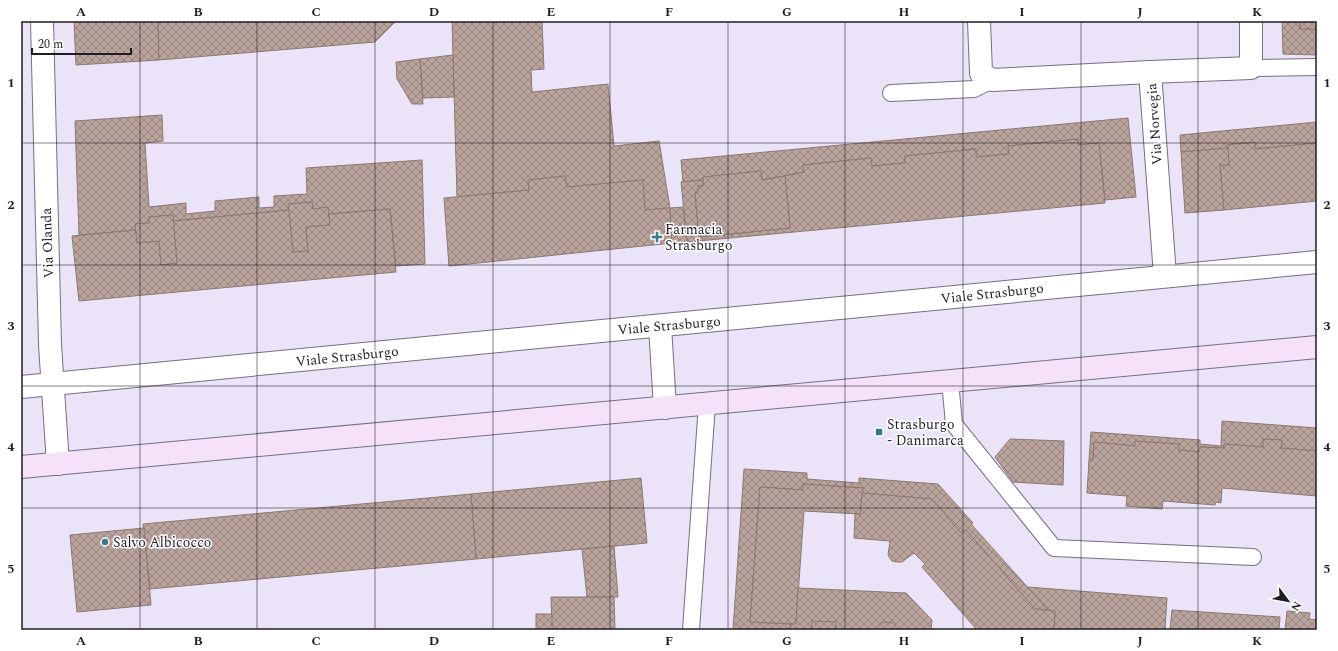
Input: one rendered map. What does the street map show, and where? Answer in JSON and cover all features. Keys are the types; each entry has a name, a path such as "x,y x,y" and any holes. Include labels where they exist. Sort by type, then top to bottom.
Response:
{"street":[{"name":"Via Olanda","path":"42,21 50,345 58,464"},
{"path":"979,21 981,73 992,80 1150,72"},
{"path":"1251,21 1251,68"},
{"name":"Via Norvegia","path":"1165,276 1150,72 1251,68"},
{"name":"Viale Strasburgo","path":"21,388 1317,262"},
{"path":"660,326 665,408"},
{"path":"21,467 1317,347"}],"lane":[{"path":"1251,68 1317,67"},
{"path":"891,93 974,89 992,80"},
{"path":"950,381 954,424 1054,548 1253,557"},
{"path":"691,630 706,404"}],"building":[{"path":"74,21 158,21 159,60 76,65"},
{"path":"158,21 396,21 375,42 159,60"},
{"path":"452,21 542,21 544,69 531,70 532,92 608,84 614,146 659,141 670,208 645,210 643,180 567,187 565,176 528,180 529,190 457,197"},
{"path":"1282,21 1300,21 1300,29 1317,29 1317,55 1283,54"},
{"path":"1300,21 1317,21 1317,29 1300,29"},
{"path":"453,55 454,97 423,98 420,59"},
{"path":"420,59 423,104 412,104 397,79 396,62"},
{"path":"162,115 163,141 145,143 149,207 186,203 186,214 215,211 215,201 259,197 259,208 274,207 274,196 307,194 306,168 422,160 425,264 396,266 390,209 329,214 328,207 313,209 312,202 288,204 289,210 173,221 173,215 149,217 149,223 135,224 136,230 79,235 75,121"},
{"path":"1128,118 1136,197 1105,200 1099,143 1078,145 1078,139 1008,146 1009,154 976,157 976,149 905,156 905,163 872,166 871,158 803,165 804,172 762,180 761,171 703,177 703,180 683,182 681,160"},
{"path":"1317,122 1317,143 1255,149 1255,142 1227,145 1228,148 1181,152 1180,135"},
{"path":"1078,139 1078,145 1099,143 1105,203 687,242 681,182 703,180 703,186 698,186 698,193 695,193 699,237 790,228 785,176 804,172 803,165 871,158 872,166 905,163 905,156 976,149 976,157 1009,154 1008,146"},
{"path":"1255,142 1255,149 1317,143 1317,201 1224,210 1220,165 1229,165 1227,145"},
{"path":"1228,148 1229,165 1220,165 1224,210 1185,213 1181,152"},
{"path":"761,171 762,180 785,176 790,228 699,237 695,193 698,193 698,186 703,186 703,177"},
{"path":"565,176 567,187 643,180 645,210 670,208 672,243 449,266 444,198 529,190 528,180"},
{"path":"312,202 313,209 328,207 330,225 306,227 308,251 293,252 288,204"},
{"path":"683,207 687,242 672,243 670,208"},
{"path":"390,209 396,272 79,301 72,236 136,230 137,243 159,241 161,265 177,263 173,221 289,210 293,252 308,251 306,227 330,225 329,214"},
{"path":"173,215 177,263 161,265 159,241 137,243 135,224 149,223 149,217"},
{"path":"1222,421 1317,428 1317,451 1281,448 1282,440 1263,439 1263,447 1224,444 1224,448 1200,447 1199,452 1179,450 1179,444 1135,441 1135,446 1094,442 1093,460 1089,460 1091,432 1200,440 1200,444 1221,446"},
{"path":"1010,439 1064,441 1063,485 1013,482 995,457"},
{"path":"1263,439 1282,440 1281,448 1317,451 1317,496 1222,488 1221,503 1216,502 1215,505 1163,501 1162,509 1126,506 1127,496 1087,493 1089,460 1093,460 1094,442 1135,446 1135,441 1179,444 1179,450 1199,452 1200,447 1224,448 1224,444 1263,447"},
{"path":"744,469 807,473 807,479 859,483 859,478 938,484 973,523 971,524 1048,610 1035,609 965,529 961,533 932,499 862,493 863,488 803,484 803,490 760,487 750,622 791,624 790,630 733,630"},
{"path":"641,478 647,543 476,559 471,494"},
{"path":"803,484 863,488 860,514 804,511 796,624 750,622 760,487 803,490"},
{"path":"862,493 932,499 961,533 965,529 1035,609 1055,611 1054,630 977,630 922,567 925,564 914,553 902,562 892,561 888,555 890,541 854,538 855,514 860,514"},
{"path":"471,494 476,559 150,589 143,524"},
{"path":"144,528 151,605 77,612 70,535"},
{"path":"614,546 618,597 587,597 582,549"},
{"path":"1028,587 1167,598 1165,630 1054,630 1055,611 1048,610"},
{"path":"798,588 906,593 932,620 931,630 790,630 791,624 796,624"},
{"path":"551,597 614,597 615,630 552,630"},
{"path":"1172,610 1280,617 1279,630 1170,630"},
{"path":"1287,611 1310,613 1309,619 1317,620 1317,630 1285,630"},
{"path":"536,614 552,614 552,630 536,630"},
{"path":"812,621 836,622 835,630 811,630"},
{"path":"881,623 893,623 898,630 875,630"}],"place":[{"name":"Farmacia Strasburgo","path":"657,237"},
{"name":"Strasburgo - Danimarca","path":"879,432"},
{"name":"Salvo Albicocco","path":"105,542"}]}
